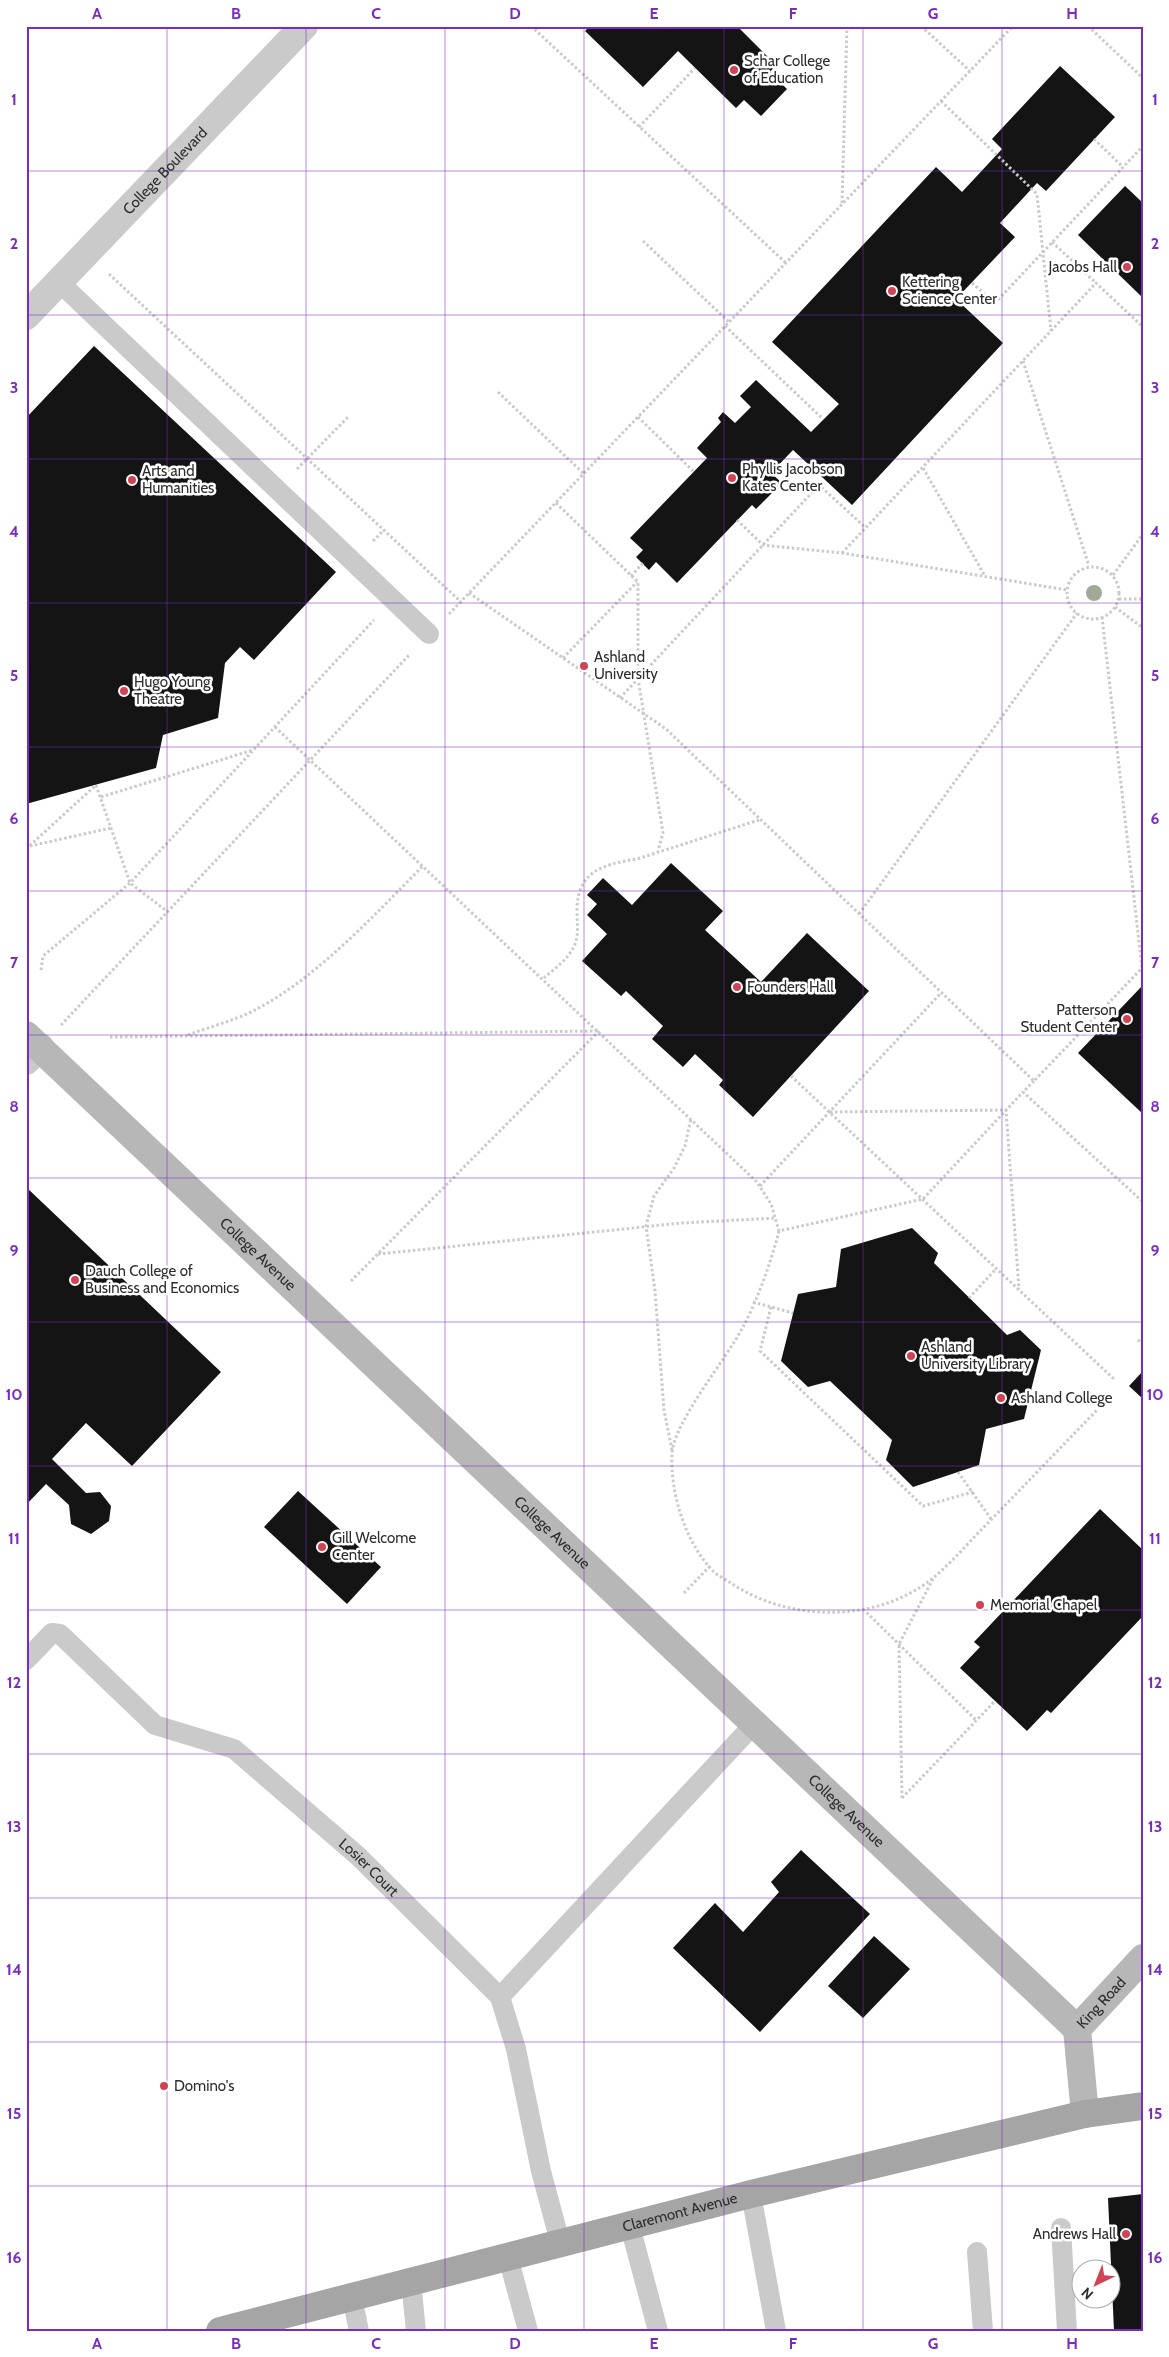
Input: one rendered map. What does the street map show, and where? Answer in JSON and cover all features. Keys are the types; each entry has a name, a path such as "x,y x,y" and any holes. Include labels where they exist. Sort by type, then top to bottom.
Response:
{"main road":[{"name":"Claremont Avenue","path":"220,2331 751,2194 1085,2114 1143,2106"}],"street":[{"name":"College Boulevard","path":"26,316 304,26"},
{"name":"College Avenue","path":"31,1048 755,1723 1077,2029"},
{"name":"King Road","path":"1085,2114 1077,2029 1143,1958"}],"lane":[{"path":"59,282 429,634"},
{"name":"Losier Court","path":"26,1660 52,1633 60,1634 155,1725 234,1749 358,1856 500,1997 516,2049 541,2171 560,2242"},
{"path":"500,1997 755,1723"},
{"path":"751,2194 776,2331"},
{"path":"630,2226 658,2331"},
{"path":"1061,2228 1067,2331"},
{"path":"977,2252 983,2331"},
{"path":"508,2258 528,2331"},
{"path":"410,2282 416,2331"},
{"path":"352,2297 359,2331"}],"path":[{"path":"531,26 786,263"},
{"path":"842,204 847,26"},
{"path":"921,26 970,71"},
{"path":"31,1048 168,912 429,634 1013,26"},
{"path":"1088,26 1143,78"},
{"path":"639,127 695,68"},
{"path":"940,101 1037,194 1051,331"},
{"path":"1094,140 1124,167"},
{"path":"972,283 995,303 1142,148"},
{"path":"643,241 729,322"},
{"path":"1052,242 1143,327"},
{"path":"107,272 461,602"},
{"path":"842,553 1096,283"},
{"path":"725,326 824,419"},
{"path":"1023,361 1090,566"},
{"path":"498,392 584,474"},
{"path":"278,490 348,417"},
{"path":"638,417 693,471"},
{"path":"923,468 985,577"},
{"path":"620,698 819,486 866,528"},
{"path":"556,503 638,582 638,678 663,833 658,851"},
{"path":"737,520 763,545 842,553 1067,590"},
{"path":"1113,575 1143,534"},
{"path":"632,576 643,564"},
{"path":"1090,566 1106,570 1118,582 1119,599 1115,608 1102,618 1084,618 1077,613 1067,598 1067,590 1074,574 1090,566"},
{"path":"563,658 638,582"},
{"path":"469,593 666,729 1034,1081"},
{"path":"41,970 44,956 130,883 393,599"},
{"path":"1119,599 1143,599"},
{"path":"1115,608 1143,628"},
{"path":"859,914 1077,613"},
{"path":"779,1231 923,1199 1142,968 1102,618"},
{"path":"275,726 544,978 760,1186 776,1218 779,1231 743,1326 678,1430 672,1450"},
{"path":"101,797 253,750"},
{"path":"28,847 96,785 130,883 168,912"},
{"path":"544,978 563,962 574,946 578,928 578,894 586,878 597,869 760,820"},
{"path":"28,847 111,828"},
{"path":"185,1036 253,1011 297,982 341,948 423,866"},
{"path":"760,1186 941,993"},
{"path":"110,1037 599,1031"},
{"path":"351,1280 599,1031"},
{"path":"791,1076 1115,1380"},
{"path":"1023,1092 1143,1202"},
{"path":"830,1112 1006,1110"},
{"path":"1006,1110 1019,1289"},
{"path":"691,1118 685,1146 674,1168 654,1196 646,1226 656,1300 664,1410 672,1450 673,1477 681,1514 696,1549 714,1572 749,1596 792,1609 834,1612 871,1608 914,1591 934,1575 991,1519 1099,1408"},
{"path":"378,1254 646,1226 776,1218"},
{"path":"970,1298 996,1269"},
{"path":"753,1302 793,1313"},
{"path":"772,1307 760,1351 923,1506 973,1492"},
{"path":"1138,1340 1143,1344"},
{"path":"958,1472 991,1519"},
{"path":"684,1593 710,1566"},
{"path":"934,1575 899,1644 902,1798 995,1701"},
{"path":"863,1609 976,1720"}],"building":[{"name":"Schar College of Education","path":"590,26 737,26 776,65 770,72 787,89 761,116 744,100 736,108 678,51 643,87 585,31"},
{"name":"Kettering Science Center","path":"1060,66 1115,117 1046,191 1037,183 1000,223 1015,237 956,299 1003,343 852,505 793,450 771,473 782,483 756,509 752,505 677,583 656,562 649,570 636,557 643,550 630,538 707,458 697,448 721,422 718,418 723,412 735,423 751,407 740,396 756,380 811,432 839,404 772,342 936,167 962,192 1002,149 992,139"},
{"name":"Jacobs Hall","path":"1125,186 1143,203 1143,298 1078,235"},
{"name":"Arts and Humanities","path":"94,346 336,572 254,660 240,647 225,663 218,718 163,735 156,768 26,804 26,418"},
{"name":"Founders Hall","path":"671,863 723,911 705,930 761,982 807,933 869,991 753,1117 719,1085 723,1080 695,1054 683,1067 652,1039 663,1026 626,991 621,996 582,961 607,934 587,915 597,904 587,895 603,878 632,905"},
{"name":"Patterson Student Center","path":"1143,985 1143,1114 1078,1053"},
{"name":"Dauch College of Business and Economics","path":"26,1187 221,1372 132,1466 86,1423 52,1459 86,1493 100,1492 111,1506 109,1521 91,1534 71,1524 69,1505 46,1484 26,1505"},
{"name":"Ashland University Library","path":"912,1228 938,1253 934,1263 1007,1335 1020,1330 1041,1350 1024,1419 986,1429 979,1465 913,1487 886,1460 892,1440 830,1381 808,1387 781,1361 798,1294 836,1287 841,1249"},
{"path":"1143,1371 1143,1399 1129,1386"},
{"name":"Gill Welcome Center","path":"298,1491 381,1567 347,1604 264,1527"},
{"name":"Memorial Chapel","path":"1100,1509 1143,1550 1143,1616 1051,1713 1047,1710 1027,1731 960,1668 980,1647 974,1642"},
{"path":"801,1850 870,1914 760,2032 673,1948 715,1903 743,1932 779,1892 771,1882"},
{"path":"874,1936 910,1969 863,2018 828,1986"},
{"name":"Andrews Hall","path":"1143,2194 1143,2331 1114,2331 1113,2310 1122,2310 1122,2260 1111,2260 1108,2198"}],"place":[{"name":"Schar College of Education","path":"734,70"},
{"name":"Jacobs Hall","path":"1127,267"},
{"name":"Kettering Science Center","path":"892,291"},
{"name":"Phyllis Jacobson Kates Center","path":"732,478"},
{"name":"Arts and Humanities","path":"132,480"},
{"name":"Ashland University","path":"584,666"},
{"name":"Hugo Young Theatre","path":"124,691"},
{"name":"Founders Hall","path":"737,987"},
{"name":"Patterson Student Center","path":"1127,1019"},
{"name":"Dauch College of Business and Economics","path":"75,1280"},
{"name":"Ashland University Library","path":"911,1356"},
{"name":"Ashland College","path":"1001,1398"},
{"name":"Gill Welcome Center","path":"322,1547"},
{"name":"Memorial Chapel","path":"980,1605"},
{"name":"Domino's","path":"164,2086"},
{"name":"Andrews Hall","path":"1126,2234"}]}
